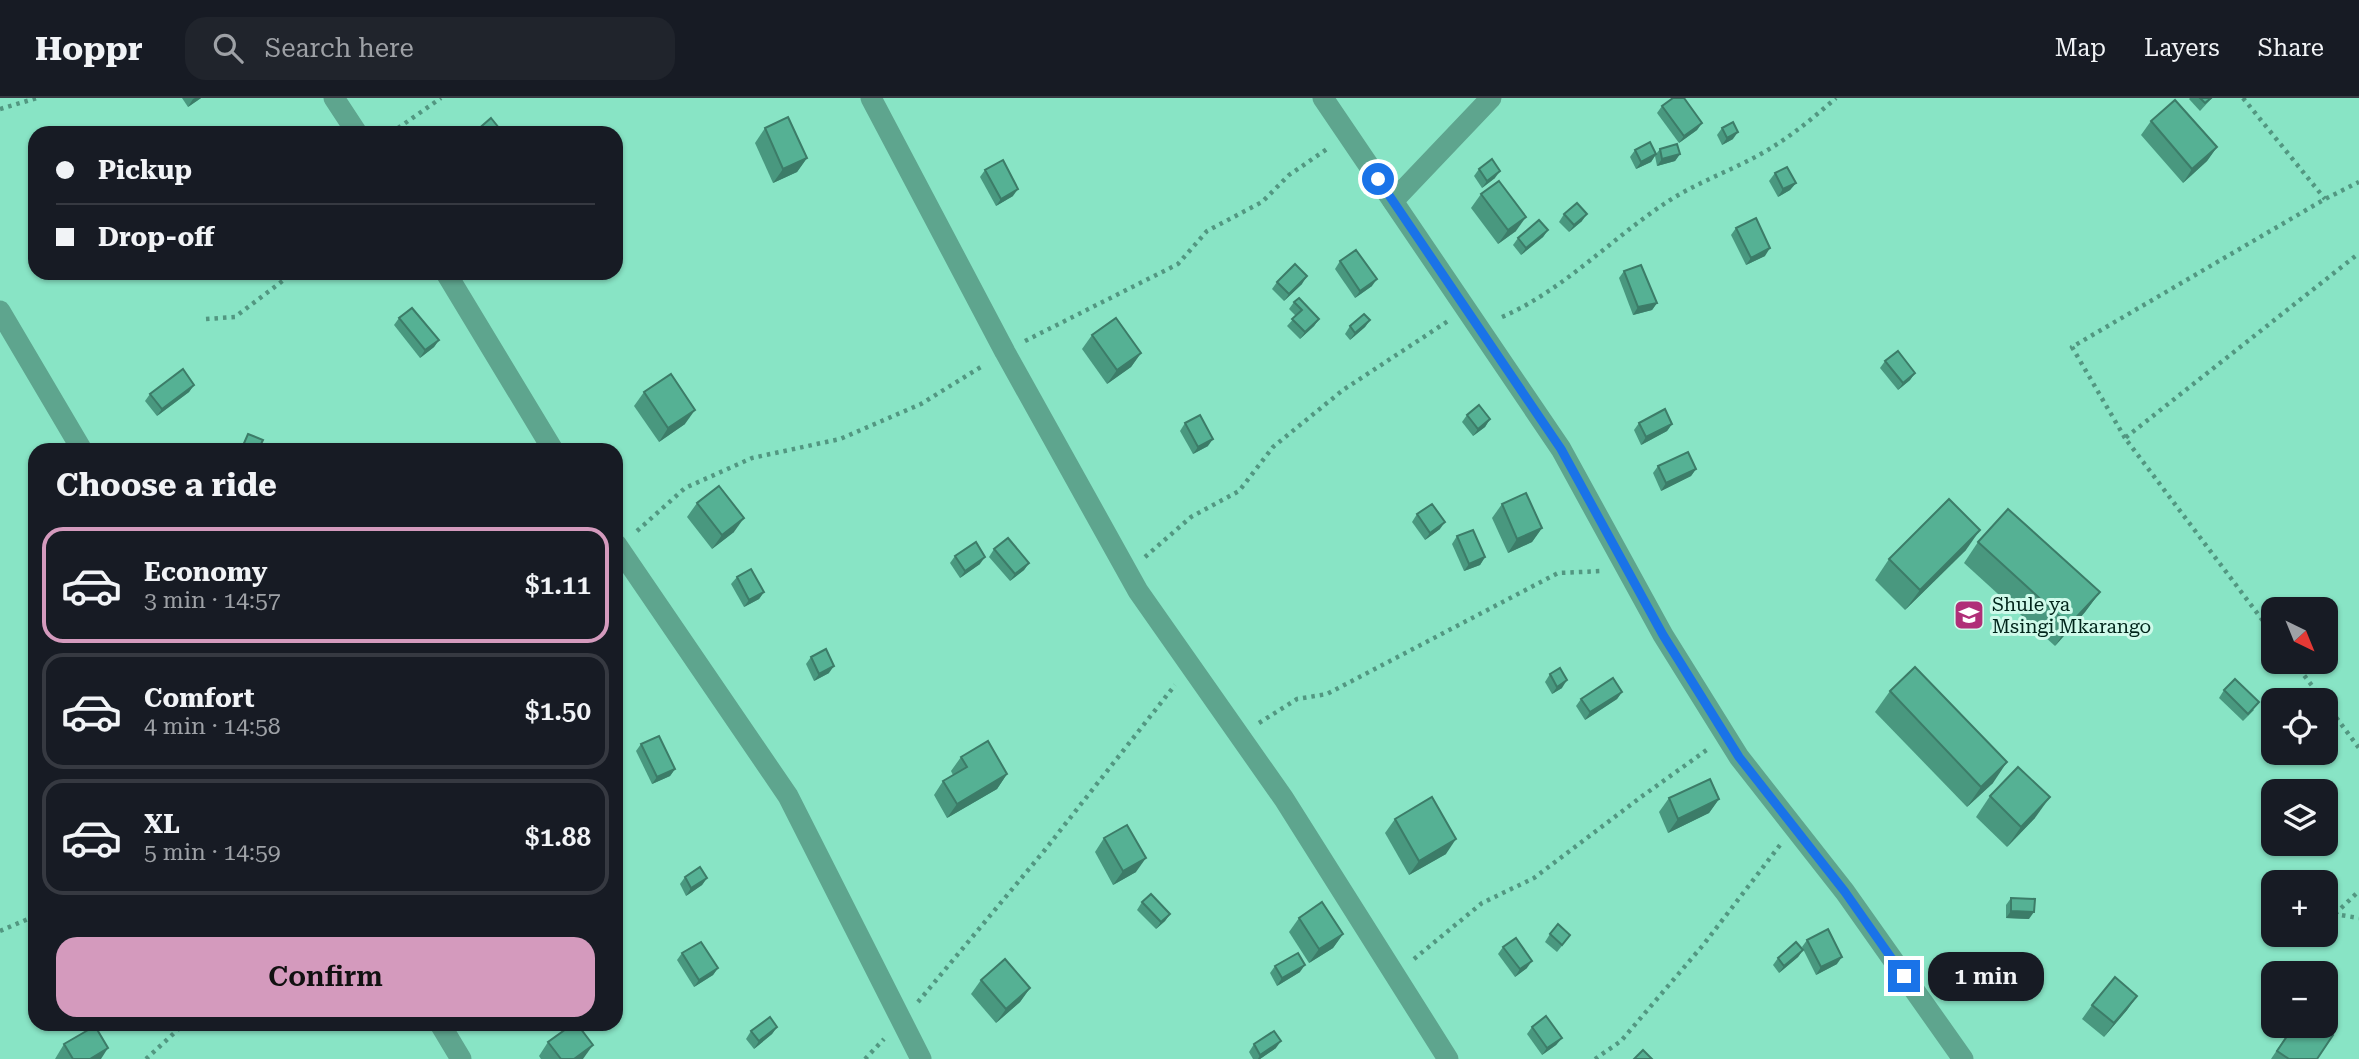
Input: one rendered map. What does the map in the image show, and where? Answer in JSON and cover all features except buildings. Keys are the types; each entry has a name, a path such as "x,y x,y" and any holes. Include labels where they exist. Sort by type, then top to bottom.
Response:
{"street":[{"path":"334,98 352,126"},
{"path":"871,98 1005,352 1138,591 1284,799 1448,1059"},
{"path":"1323,98 1561,449 1663,635 1739,757 1845,892 1963,1059"},
{"path":"1393,201 1491,98"},
{"path":"450,280 549,443"},
{"path":"0,311 78,443"},
{"path":"623,554 788,796 921,1059"},
{"path":"444,1031 461,1059"}],"path":[{"path":"0,108 37,98"},
{"path":"401,126 441,98"},
{"path":"1479,327 1518,310 1572,274 1665,203 1783,140 1836,98"},
{"path":"2243,98 2325,199"},
{"path":"2261,618 2125,438 2073,347 2325,199 2359,182"},
{"path":"2125,438 2359,255"},
{"path":"206,319 235,317 284,280"},
{"path":"1128,572 1191,517 1239,491 1273,447 1343,390 1466,309"},
{"path":"1240,735 1297,699 1327,694 1558,573 1627,569"},
{"path":"865,1059 902,1021 1044,851 1191,666"},
{"path":"2338,720 2359,748"},
{"path":"1394,975 1482,903 1535,878 1640,797 1726,737"},
{"path":"1595,1059 1621,1041 1704,944 1794,827"},
{"path":"2338,911 2359,891"},
{"path":"2338,915 2359,918"},
{"path":"0,931 28,919"},
{"path":"146,1059 176,1031"}],"place":[{"name":"Shule ya Msingi Mkarango","path":"1969,615"}],"route":[{"path":"1378,179 1561,449 1663,635 1739,757 1845,892 1904,976"}]}
